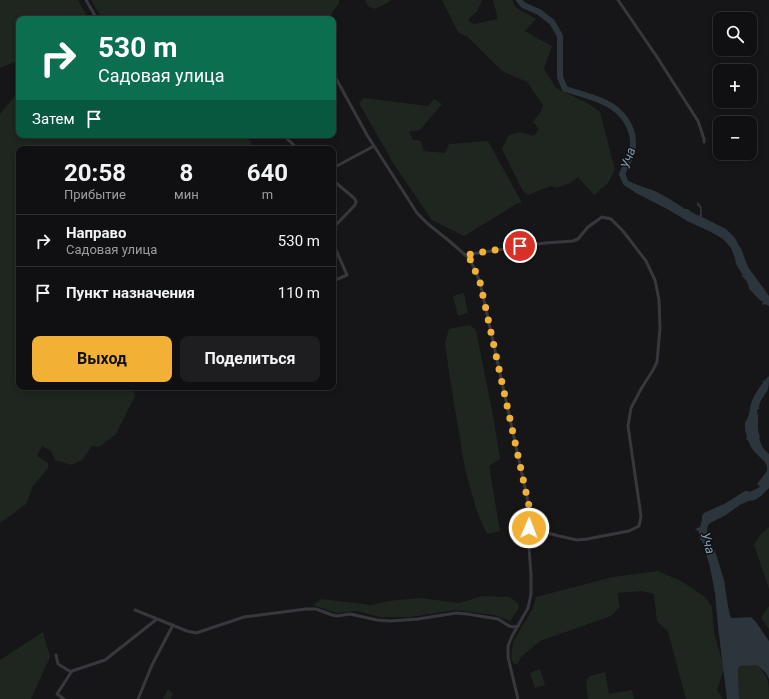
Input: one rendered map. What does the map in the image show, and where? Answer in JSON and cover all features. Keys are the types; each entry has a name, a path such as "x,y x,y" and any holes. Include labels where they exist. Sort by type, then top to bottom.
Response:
{"street":[{"path":"86,0 95,16"},
{"path":"618,0 698,121 704,142"},
{"path":"336,78 374,146 417,213 470,259 480,282 529,506 531,594 528,608 508,646 508,657 518,699"},
{"path":"286,138 295,146"},
{"path":"336,166 374,146"},
{"path":"336,182 356,201 355,205 336,225"},
{"path":"465,255 546,243 573,241 578,239 588,227 602,217 611,219 623,230 646,261 655,280 659,300 660,321 657,362 631,408 628,426 640,526 629,531 577,540 529,528"},
{"path":"336,250 347,274 336,280"},
{"path":"135,610 196,633 244,617 306,609 316,609 337,616 350,614 377,620 391,621 466,614 498,619 509,626 518,626"},
{"path":"64,699 57,694 72,671 105,660 157,618"},
{"path":"138,699 152,665 173,625"},
{"path":"56,655 58,664 71,672"}],"shaded area":[{"path":"0,0 78,0 87,16 16,16 16,61 0,68"},
{"path":"91,0 339,0 339,3 330,16 100,16"},
{"path":"365,0 391,0 375,9 368,6"},
{"path":"442,0 482,0 477,12 469,18 469,21 474,24 498,19 493,0 512,0 515,7 536,19 525,31 552,46 544,69 556,88 589,104 600,112 615,170 608,183 594,195 578,177 570,183 557,188 551,186 528,195 523,191 502,149 509,135 520,132 534,136 539,129 533,122 541,111 543,105 527,82 502,71 466,35 465,36 458,32"},
{"path":"16,95 16,138 248,138 252,146 16,146 16,390 134,390 135,396 116,434 99,447 92,446 82,460 72,465 55,460 51,451 42,446 37,456 48,463 48,468 33,486 26,504 0,523 0,114"},
{"path":"364,98 428,106 434,99 442,104 420,130 409,132 413,140 421,141 424,151 445,153 449,144 488,141 522,203 518,203 464,236 432,220 395,166 359,103"},
{"path":"464,293 468,313 458,316 453,296"},
{"path":"470,325 476,330 500,459 489,466 500,531 487,534 477,512 465,469 445,343 449,329"},
{"path":"769,527 769,589 754,545 760,535"},
{"path":"658,571 681,581 705,597 712,607 714,633 724,668 717,690 723,699 686,699 668,632 657,621 654,594 642,591 617,593 620,607 611,616 540,641 521,657 518,664 514,664 511,659 513,642 533,608 536,597 613,577"},
{"path":"483,596 510,597 519,604 518,610 510,621 494,615 456,610 410,617 380,617 357,611 336,613 313,605 321,599 371,605 388,601 420,598 459,603"},
{"path":"769,606 769,629 761,618"},
{"path":"43,632 50,657 31,699 0,699 0,660"},
{"path":"757,665 766,676 768,680 769,699 739,699 738,669 740,666"},
{"path":"540,669 545,685 535,688 530,673"},
{"path":"605,672 609,694 632,690 634,699 588,699 586,682 590,676"},
{"path":"168,689 173,694 171,699 163,699"}],"water":[{"path":"629,182 655,191 699,216 700,208 697,205 697,201 702,207 702,217 725,228 735,238 741,248 748,267 769,296 769,306 765,304 763,305 763,302 749,289 747,282 741,276 744,274 742,274 736,264 731,248 723,239 636,193 626,186"},
{"path":"769,376 768,389 761,401 759,409 757,410 759,413 757,414 759,439 763,448 769,454 769,488 755,500 748,501 740,505 726,515 712,522 708,525 707,530 707,535 716,554 724,580 730,616 732,618 751,617 769,641 769,679 766,673 757,665 740,666 738,669 739,699 727,699 715,593 705,547 700,538 699,532 695,529 700,527 704,513 726,503 745,491 750,492 760,486 757,484 767,471 767,466 753,450 748,440 746,440 745,422 749,416 753,399 763,383 762,380 764,381"}],"waterway":[{"name":"Уча","path":"519,0 523,5 539,12 552,22 560,36 560,77 565,89 591,97 612,106 626,120 633,138 633,149 622,174 626,183 634,187"}],"route":[{"path":"520,246 465,255 470,259 480,282 529,506 529,528"}]}
